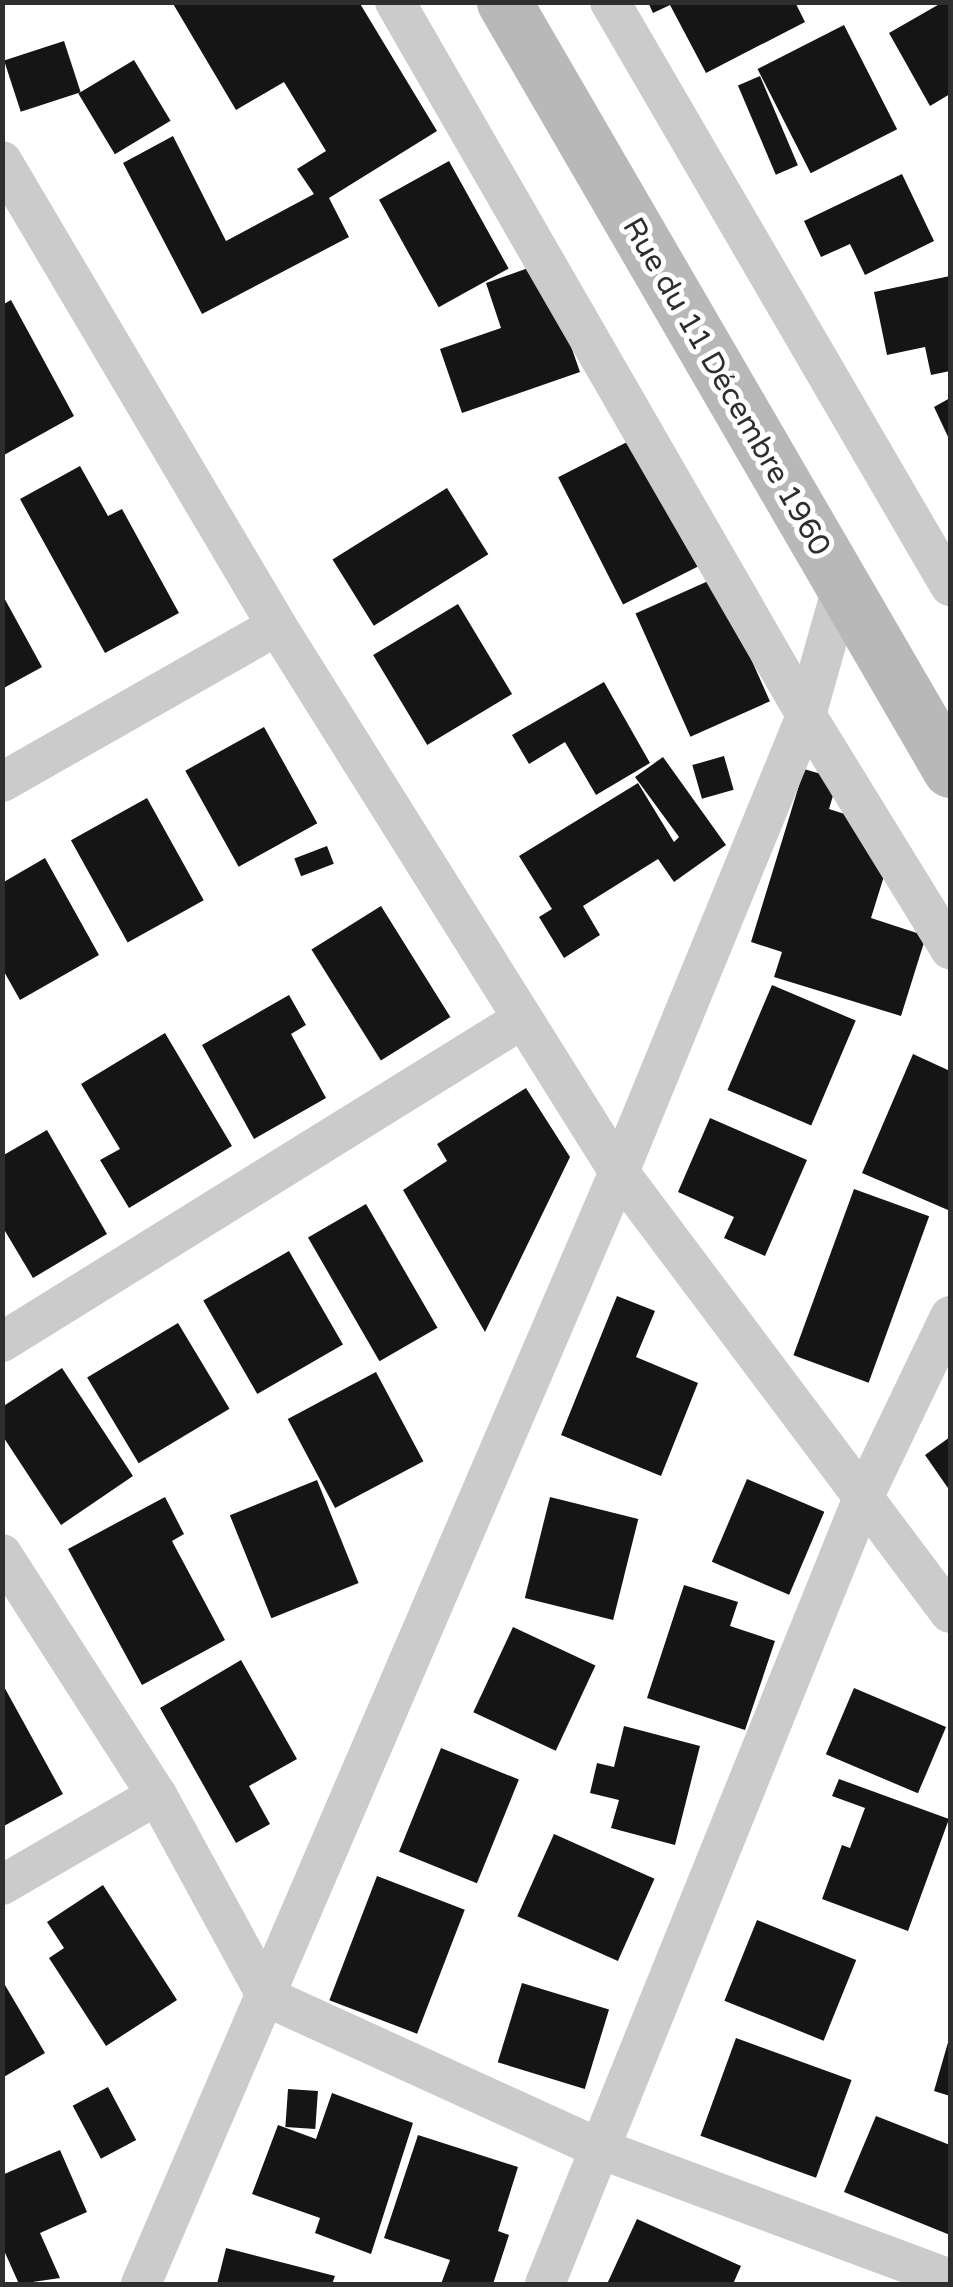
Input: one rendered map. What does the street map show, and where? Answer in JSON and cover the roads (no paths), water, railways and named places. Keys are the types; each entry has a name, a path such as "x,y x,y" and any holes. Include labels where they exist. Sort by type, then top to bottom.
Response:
{"main road":[{"name":"Rue du 11 Décembre 1960","path":"504,2 950,770"}],"street":[{"path":"395,2 806,714 950,948"},
{"path":"610,2 950,586"},
{"path":"2,160 17,219 278,626 619,1172 950,1613"},
{"path":"142,2284 619,1172 806,714 842,588"},
{"path":"2,782 278,626"},
{"path":"2,1342 521,1020"},
{"path":"545,2284 603,2150 862,1500 950,1316"},
{"path":"2,1554 157,1796 267,1997 603,2150 950,2278"},
{"path":"2,1885 157,1796"}]}
